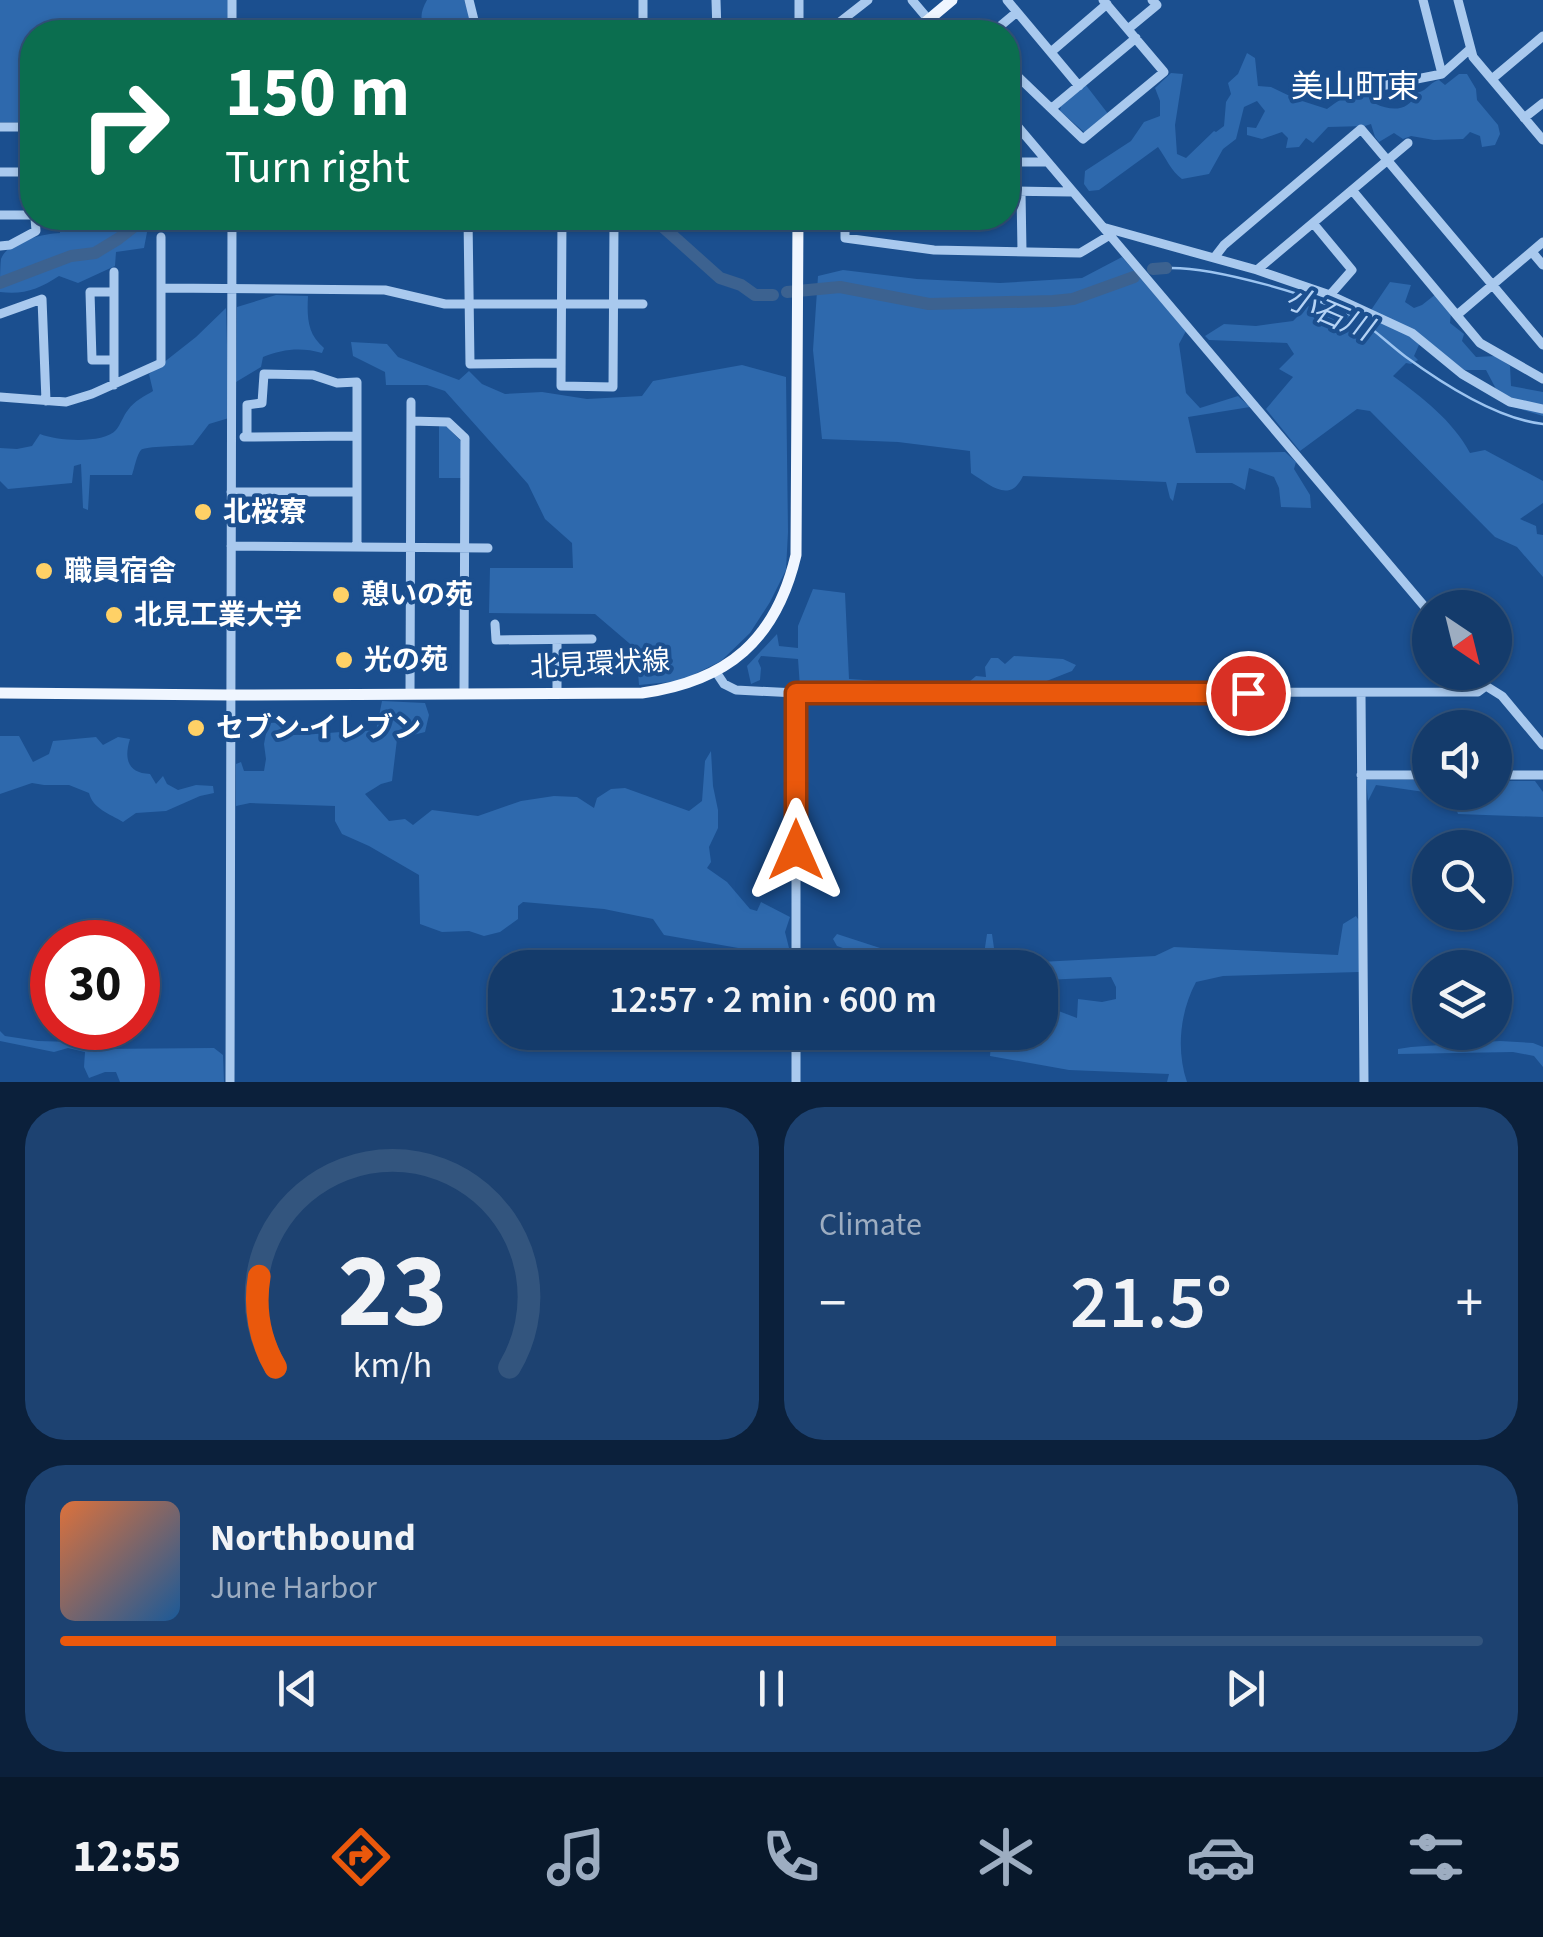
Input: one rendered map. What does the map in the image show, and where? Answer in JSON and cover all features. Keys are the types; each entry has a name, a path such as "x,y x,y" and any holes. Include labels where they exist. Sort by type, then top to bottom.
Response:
{"main road":[{"path":"929,20 952,0"},
{"name":"北見環状線","path":"0,693 642,693 672,689 716,672 766,628 790,578 798,531 798,230"}],"street":[{"path":"843,20 868,0"},
{"path":"912,0 929,20"},
{"path":"1007,0 1078,86"},
{"path":"1128,29 1157,5 1152,0"},
{"path":"1423,0 1442,74"},
{"path":"1458,0 1473,57 1543,140"},
{"path":"1020,78 1083,139 1164,72 1105,2 1051,52"},
{"path":"1008,20 1018,12"},
{"path":"1492,79 1543,36"},
{"path":"1052,108 1136,38"},
{"path":"1371,88 1442,74 1470,49"},
{"path":"1524,118 1543,103"},
{"path":"1214,258 1224,245 1362,129 1543,345"},
{"path":"1020,130 1412,592"},
{"path":"1257,270 1408,144"},
{"path":"1020,162 1047,162"},
{"path":"1352,190 1480,344 1543,380"},
{"path":"1022,251 1020,192 1072,192"},
{"path":"1313,223 1352,270 1330,294"},
{"path":"0,246 10,246 36,230"},
{"path":"230,1082 232,230"},
{"path":"468,230 470,364 561,364"},
{"path":"562,230 562,386 613,388 614,230"},
{"path":"845,230 845,238 934,250 1080,253 1106,231"},
{"path":"1106,231 1257,270 1330,294 1412,333 1462,374 1510,402 1543,409"},
{"path":"0,398 66,402 161,363 162,237"},
{"path":"1457,315 1543,242"},
{"path":"1532,252 1543,265"},
{"path":"114,272 114,385"},
{"path":"162,288 385,290 446,304 644,304"},
{"path":"114,292 90,292 92,360 114,360"},
{"path":"0,314 42,298 46,401"},
{"path":"247,436 247,405 262,404 264,374 313,374 337,382 356,382 357,546"},
{"path":"410,694 411,402"},
{"path":"412,421 448,422 465,438 464,694"},
{"path":"231,438 356,436"},
{"path":"231,492 356,492"},
{"path":"231,546 488,548"},
{"path":"495,624 496,640 592,640"},
{"path":"557,640 557,693"},
{"path":"716,672 724,684 736,690 796,693 1481,690"},
{"path":"1492,690 1502,696 1543,745"},
{"path":"796,693 796,950"},
{"path":"1362,693 1364,1082"},
{"path":"1361,775 1412,775"},
{"path":"1512,775 1543,775"},
{"path":"796,1050 796,1082"}],"shaded area":[{"path":"0,0 229,0 228,20 20,20 20,122 0,122"},
{"path":"427,0 464,0 471,20 422,20"},
{"path":"1247,53 1255,58 1258,86 1271,87 1327,109 1355,93 1374,95 1376,104 1399,108 1435,81 1445,85 1459,74 1467,74 1476,89 1477,100 1498,125 1500,134 1495,145 1482,147 1480,136 1470,132 1463,139 1434,140 1411,136 1403,139 1394,133 1379,142 1371,124 1328,127 1313,143 1306,138 1299,147 1286,148 1288,138 1282,132 1262,139 1247,135 1247,127 1256,128 1265,111 1257,101 1244,107 1236,139 1223,149 1209,174 1182,179 1158,147 1099,190 1089,191 1084,184 1085,171 1131,141 1144,122 1160,116 1155,88 1171,73 1183,74 1175,125 1177,154 1186,158 1224,126 1226,102 1231,94 1228,83 1238,74"},
{"path":"1085,84 1109,115 1088,132 1060,111"},
{"path":"147,230 144,248 116,252 115,266 78,283 59,276 31,290 0,292 1,259 10,247 60,233"},
{"path":"1122,257 1186,331 1179,344 1186,393 1200,408 1238,396 1250,407 1188,417 1196,453 1285,452 1296,462 1294,469 1310,495 1311,508 1281,507 1274,477 1249,468 1245,490 1232,483 1177,483 1173,501 1166,482 1023,476 1006,491 971,473 970,451 898,442 822,439 813,350 818,276 843,270 1000,283 1082,278"},
{"path":"1390,282 1411,285 1405,302 1414,308 1436,294 1451,312 1450,323 1464,334 1462,341 1476,357 1496,356 1510,366 1511,386 1543,392 1543,416 1504,404 1486,370 1463,370 1422,338 1414,356 1418,360 1406,363 1393,376 1446,420 1470,453 1485,450 1543,481 1543,503 1520,519 1536,526 1537,534 1543,535 1543,577 1517,547 1495,537 1370,411 1357,409 1300,451 1266,409 1293,377 1279,369 1294,354 1287,343 1209,340 1205,336 1224,324 1256,326 1293,321 1308,306 1367,316"},
{"path":"276,295 308,296 309,325 324,348 322,353 299,350 270,354 263,357 261,367 236,382 237,307"},
{"path":"226,308 229,418 209,424 193,445 141,450 132,475 90,475 88,510 83,508 81,464 74,466 72,483 8,489 0,481 0,448 32,446 40,434 80,440 101,438 116,430 130,407 153,391 149,374"},
{"path":"351,342 387,344 398,357 459,380 469,371 482,384 505,394 542,392 587,399 642,396 653,381 742,365 786,377 786,570 750,633 721,661 681,681 639,685 636,649 595,614 489,613 490,568 573,568 572,543 545,519 528,484 445,391 427,385 386,385 385,372 353,356"},
{"path":"439,426 446,426 461,441 461,478 439,478"},
{"path":"813,589 845,593 849,679 917,682 922,686 920,689 800,687 798,659 761,656 760,680 751,684 747,666 777,634 779,646 798,648 798,626"},
{"path":"1014,656 1063,659 1076,665 1072,671 1044,682 953,690 951,687 976,676 986,677 985,667 991,658 1005,664"},
{"path":"382,701 425,703 429,715 425,732 413,735 398,731 392,781 365,794 389,821 405,819 413,825 432,810 478,816 521,801 554,796 577,797 594,808 597,798 611,789 625,788 689,811 702,801 705,761 711,751 718,828 709,847 711,862 707,868 727,882 750,909 757,911 761,902 790,917 785,932 790,950 750,950 664,935 653,919 604,909 523,902 518,906 518,919 500,932 484,936 469,931 442,932 420,924 419,875 342,834 335,821 335,806 236,806 236,764 241,762 244,771 264,771 268,723 292,722 294,735 376,731"},
{"path":"0,736 19,736 33,762 49,754 53,741 96,737 103,745 118,737 130,739 129,763 136,771 150,774 156,784 163,776 167,784 178,790 213,786 214,793 166,811 136,813 123,822 98,807 89,793 69,785 32,783 0,794"},
{"path":"1366,780 1412,780 1412,790 1376,785 1368,801"},
{"path":"1512,781 1535,781 1543,792 1543,817 1458,814 1457,810 1512,810"},
{"path":"1356,916 1360,922 1359,972 1223,976 1196,982 1181,1031 1187,1082 1167,1082 1169,1074 1069,1070 990,1056 990,1050 1058,1050 1058,1011 1077,1018 1078,999 1116,999 1111,977 1058,979 1058,961 1155,956 1174,947 1338,955 1343,924"},
{"path":"837,934 886,950 849,950 837,946 833,939"},
{"path":"987,934 992,934 994,948 985,950"},
{"path":"0,1031 5,1036 30,1040 30,1047 0,1041"},
{"path":"1512,1042 1533,1043 1543,1047 1543,1067 1534,1056 1513,1052 1398,1054 1398,1049 1512,1050"},
{"path":"214,1048 223,1055 224,1082 120,1082 116,1072 89,1078 84,1067 85,1052 76,1050"}],"waterway":[{"name":"小石川","path":"0,283 71,256 95,253 130,230"},
{"name":"小石川","path":"666,230 720,278 755,295 773,295"},
{"name":"小石川","path":"1166,268 1236,277 1340,310 1454,389 1508,415 1543,424"},
{"name":"小石川","path":"1153,269 1166,268"},
{"name":"小石川","path":"787,292 840,287 929,304 1053,301 1073,299 1134,277"}],"place":[{"name":"北桜寮","path":"203,512"},
{"name":"職員宿舎","path":"44,571"},
{"name":"憩いの苑","path":"341,595"},
{"name":"北見工業大学","path":"114,615"},
{"name":"光の苑","path":"344,660"},
{"name":"セブン-イレブン","path":"196,728"}],"district":[{"name":"美山町東","path":"1355,87"}],"route":[{"path":"796,850 796,693 1248,693"}]}
